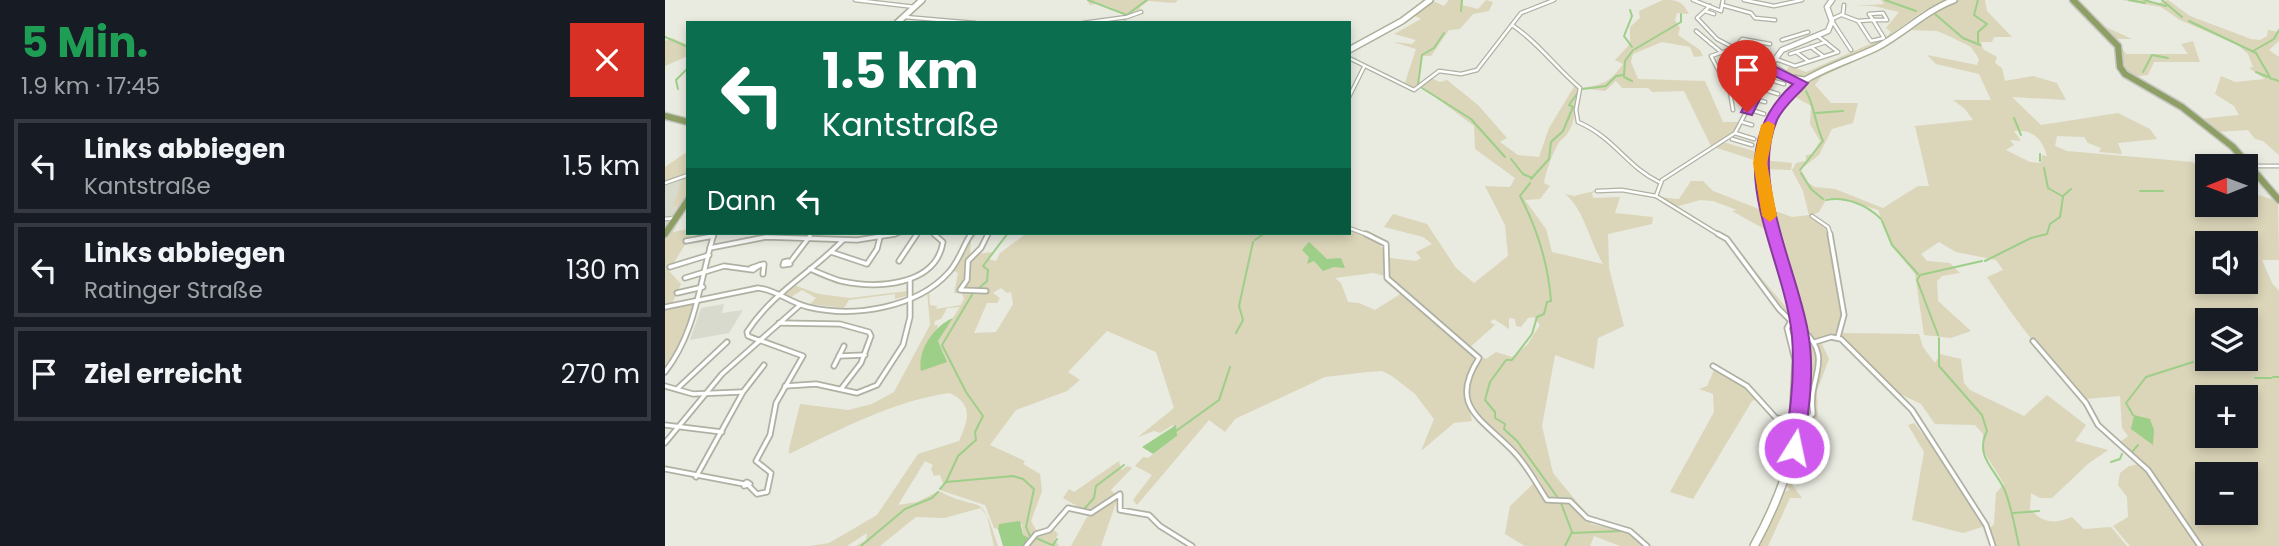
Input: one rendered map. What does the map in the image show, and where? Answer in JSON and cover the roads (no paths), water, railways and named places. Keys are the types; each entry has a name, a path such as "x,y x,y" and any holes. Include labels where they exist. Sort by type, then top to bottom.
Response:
{"main road":[{"path":"900,21 922,0"},
{"path":"1351,49 1402,21 1430,0"},
{"path":"1754,546 1786,475 1800,416 1803,365 1797,316 1763,193 1760,163 1770,120 1785,98 1804,82 1883,44 1922,15 1954,0"},
{"path":"2073,0 2117,45 2120,67 2127,75 2188,111 2238,154"},
{"path":"1792,78 1804,82"},
{"path":"665,116 686,121"},
{"path":"2258,174 2279,200"},
{"path":"665,234 686,203"}],"street":[{"path":"855,0 916,7"},
{"path":"1351,59 1414,90 1439,71 1461,74 1477,71 1523,12 1554,0"},
{"path":"1746,0 1774,6 1802,0"},
{"path":"1832,0 1827,9 1851,50"},
{"path":"1689,8 1695,1 1721,11 1723,2 1751,13 1755,18 1775,20"},
{"path":"1842,15 1844,5"},
{"path":"1710,6 1697,18 1717,39 1762,63 1795,65 1838,52 1819,37"},
{"path":"1706,11 1714,14"},
{"path":"1092,21 1125,20 1141,12"},
{"path":"1733,136 1771,65 1782,50 1819,37 1828,31 1832,20 1842,15 1858,21 1873,20 1886,20 1888,19 1883,13 1870,13 1873,20 1884,37 1877,42 1870,41 1858,21"},
{"path":"905,17 952,21"},
{"path":"1512,25 1534,40 1545,51 1550,64 1581,89 1576,107 1578,122 1601,132 1645,175 1659,183"},
{"path":"1696,31 1741,67 1747,75 1741,92 1731,95"},
{"path":"1782,40 1808,32"},
{"path":"1796,36 1804,42"},
{"path":"1733,110 1731,95 1711,60 1713,55 1735,48 1745,38 1770,44"},
{"path":"1790,54 1826,42"},
{"path":"1811,47 1823,56"},
{"path":"1796,52 1808,61"},
{"path":"1771,65 1792,78"},
{"path":"1351,93 1364,67"},
{"path":"1764,78 1784,84"},
{"path":"1759,88 1778,94"},
{"path":"1754,99 1765,102"},
{"path":"1748,110 1764,114"},
{"path":"1742,122 1752,125"},
{"path":"1733,136 1752,145"},
{"path":"1656,196 1659,183 1725,139 1733,136 1754,139"},
{"path":"2258,166 2279,166"},
{"path":"665,183 686,176"},
{"path":"1597,191 1622,190 1656,196 1727,239 1793,323 1787,328 1795,348 1796,375 1792,416 1789,419 1776,418 1747,386 1713,366"},
{"path":"1812,216 1830,231 1845,315 1838,337"},
{"path":"665,219 675,218"},
{"path":"1351,229 1383,240 1388,247 1387,278 1479,358 1466,381 1472,414 1514,452 1547,500 1568,499 1587,518 1630,531 1647,546"},
{"path":"686,242 710,235"},
{"path":"665,372 683,351 701,298 713,235"},
{"path":"710,248 766,237 810,236 843,240 890,235"},
{"path":"898,261 917,235"},
{"path":"810,269 847,282 910,279 930,268 942,254 943,242 935,235"},
{"path":"665,307 758,288 777,292 800,304 826,310 852,310 911,297 930,288 950,272 970,235"},
{"path":"986,291 960,290 967,280 967,265 987,235"},
{"path":"791,261 810,236"},
{"path":"863,269 877,249 880,237"},
{"path":"665,469 696,477 746,484 757,494 767,492 771,473 756,461 770,435 776,403 803,356 748,336 747,330 777,292 810,269 843,240"},
{"path":"831,252 867,264"},
{"path":"670,267 709,255"},
{"path":"685,278 724,266 755,270 764,264 763,274"},
{"path":"785,386 816,384 852,393 864,391 881,380 903,345 911,317 910,279"},
{"path":"677,293 703,287"},
{"path":"665,443 702,395 800,304"},
{"path":"779,323 830,323 863,328 871,336 865,355 841,389"},
{"path":"1800,416 1810,417 1813,414 1811,393 1822,362 1815,342 1803,330"},
{"path":"1815,342 1838,337"},
{"path":"1838,337 1912,410 1986,525 1993,546"},
{"path":"2033,341 2086,403 2098,425 2148,470 2200,546"},
{"path":"678,388 727,342"},
{"path":"834,366 844,346"},
{"path":"839,356 865,355"},
{"path":"696,477 743,392 764,365"},
{"path":"665,386 702,395 743,392"},
{"path":"665,425 722,432"},
{"path":"1026,546 1036,534 1049,530 1068,508 1091,513 1120,494 1120,510 1149,514 1160,526 1192,546"}],"waterway":[{"path":"1088,0 1127,15"},
{"path":"1128,14 1147,0"},
{"path":"1461,11 1462,0"},
{"path":"1885,0 1916,11"},
{"path":"1978,0 1974,15 1987,24 1978,32 1978,42"},
{"path":"2129,0 2145,3"},
{"path":"2144,0 2166,6"},
{"path":"2162,0 2182,17"},
{"path":"1630,10 1632,16 1624,36 1632,47"},
{"path":"1635,49 1681,22 1681,14"},
{"path":"1935,14 1963,38 1980,45"},
{"path":"2189,21 2256,53 2271,79"},
{"path":"2253,51 2274,39 2279,30"},
{"path":"1418,85 1422,55 1434,48 1444,33"},
{"path":"665,37 686,46"},
{"path":"1583,89 1606,86 1616,76 1624,75 1625,61 1633,50"},
{"path":"2143,72 2152,55 2168,58"},
{"path":"678,89 676,80 686,70"},
{"path":"2256,72 2268,77"},
{"path":"1624,77 1632,81"},
{"path":"2273,79 2279,81"},
{"path":"1422,88 1471,119 1505,157"},
{"path":"1532,178 1549,159 1551,142 1563,131 1573,107 1569,105 1579,91"},
{"path":"1800,170 1823,141 1806,91"},
{"path":"1816,113 1843,111"},
{"path":"2014,118 2021,135"},
{"path":"2040,154 2040,161"},
{"path":"1511,159 1523,174 1532,178"},
{"path":"2044,168 2048,188 2062,196"},
{"path":"1801,173 1811,189 1823,199"},
{"path":"1530,183 1520,196 1541,247 1551,301 1547,302 1544,314 1537,317 1532,334 1512,360 1506,360 1490,382 1485,400 1495,412 1495,418 1505,424 1504,429 1517,441 1558,498"},
{"path":"2063,196 2071,189"},
{"path":"2140,191 2163,191"},
{"path":"1985,261 2031,238 2047,234 2050,224 2060,217 2063,197"},
{"path":"1826,200 1841,199 1856,203 1881,219"},
{"path":"1882,221 1892,245 1918,274"},
{"path":"978,289 987,281 988,270 983,266 1006,235"},
{"path":"1255,240 1262,235"},
{"path":"1236,333 1243,320 1239,306 1253,242"},
{"path":"1938,335 1917,280 1920,275 1982,261"},
{"path":"946,482 958,456 976,440 975,432 983,416 966,392 942,345 973,293"},
{"path":"1939,338 1939,366 1982,415 1987,431 1983,448 1985,456 2005,491 2019,546"},
{"path":"2133,415 2126,403 2146,377 2193,362"},
{"path":"1176,431 1219,400 1230,367"},
{"path":"2273,377 2279,377"},
{"path":"2255,378 2271,378"},
{"path":"2132,452 2138,445"},
{"path":"2111,462 2120,459 2122,454"},
{"path":"1084,509 1094,498 1096,486 1124,465"},
{"path":"946,482 1013,476 1023,479 1034,489 1026,527 1030,536"},
{"path":"940,489 946,482"},
{"path":"861,546 905,509 932,498 938,492"},
{"path":"1561,503 1572,532 1565,546"},
{"path":"2013,513 2039,511"},
{"path":"1572,533 1621,531"},
{"path":"1036,538 1054,546"},
{"path":"1053,545 1057,539"}]}
